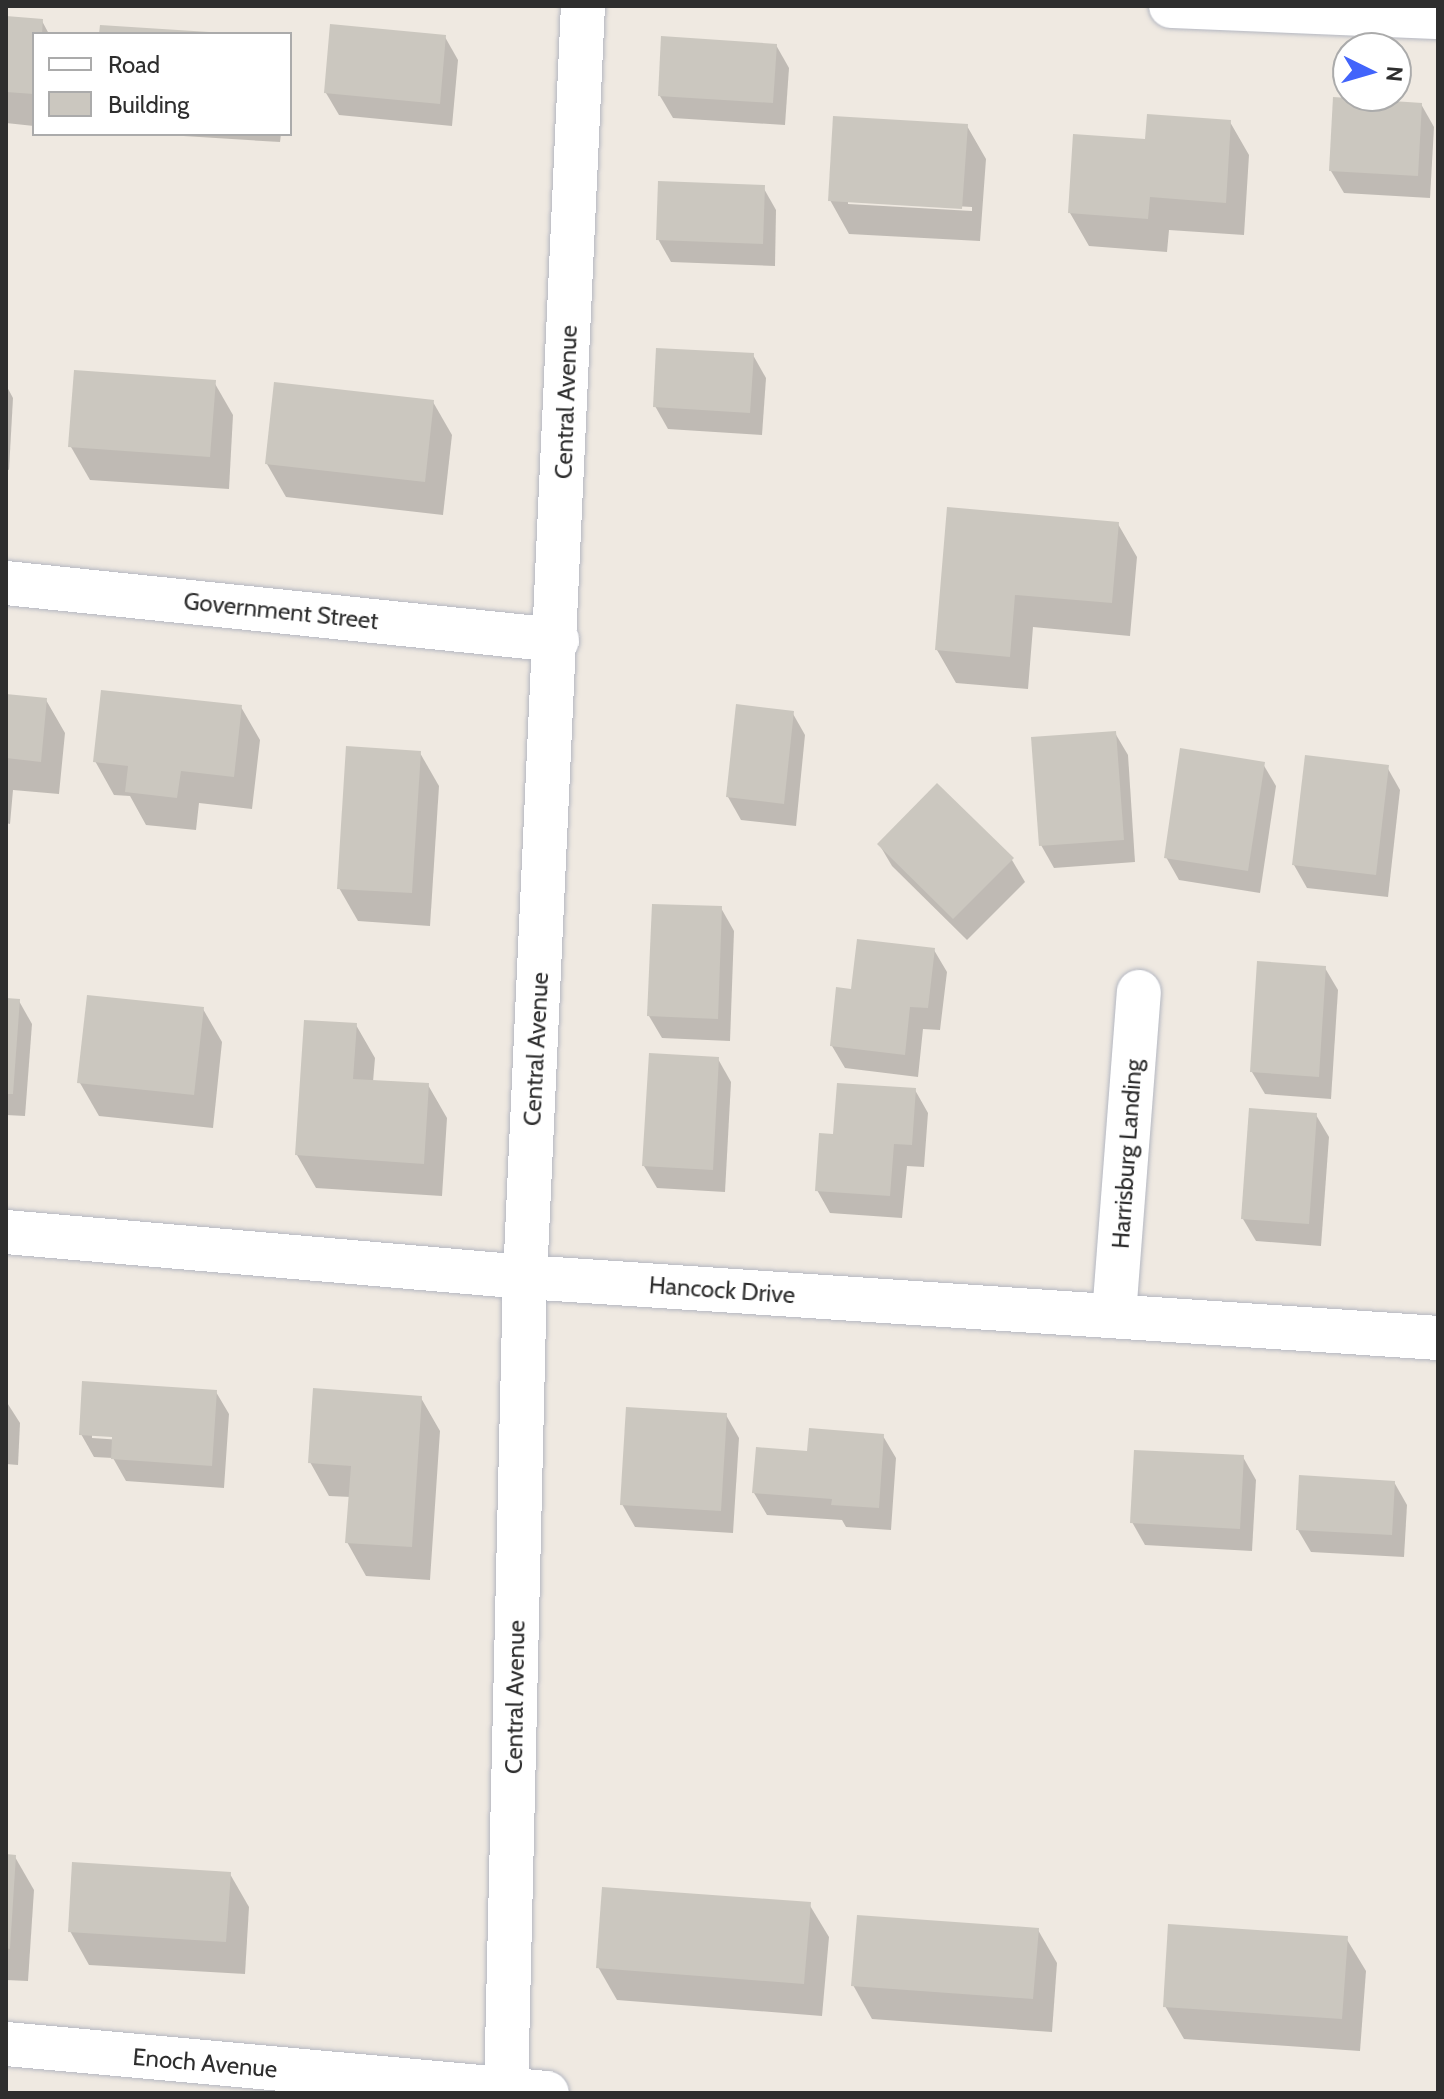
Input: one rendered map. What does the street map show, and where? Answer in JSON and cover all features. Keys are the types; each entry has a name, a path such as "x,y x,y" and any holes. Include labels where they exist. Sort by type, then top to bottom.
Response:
{"street":[{"name":"Central Avenue","path":"520,2092 525,1277 557,640 583,6"},
{"path":"1181,6 1438,17"},
{"name":"Government Street","path":"6,583 557,640"},
{"name":"Harrisburg Landing","path":"1114,1315 1139,992"},
{"name":"Hancock Drive","path":"6,1232 525,1277 1438,1338"},
{"name":"Enoch Avenue","path":"6,2044 520,2092"}],"building":[{"path":"6,16 43,19 42,32 32,32 32,94 6,92"},
{"path":"330,24 446,35 440,104 324,93"},
{"path":"100,25 209,32 99,32"},
{"path":"661,36 777,44 773,103 658,96"},
{"path":"1412,102 1422,103 1418,176 1329,171 1332,112 1412,112"},
{"path":"1147,114 1231,120 1226,203 1150,197 1148,219 1068,213 1073,134 1145,139"},
{"path":"833,116 968,124 962,209 828,201"},
{"path":"658,181 765,185 763,244 656,240"},
{"path":"656,348 754,353 750,413 653,407"},
{"path":"74,370 216,380 210,457 68,447"},
{"path":"274,382 434,400 425,482 265,464"},
{"path":"947,507 1119,522 1112,603 1015,595 1010,657 935,650"},
{"path":"101,690 242,705 234,777 181,771 177,798 125,792 128,766 93,762"},
{"path":"6,694 47,698 41,762 6,758"},
{"path":"736,704 794,711 784,804 726,797"},
{"path":"1116,731 1124,840 1039,846 1031,737"},
{"path":"346,746 421,751 412,893 337,889"},
{"path":"1180,748 1265,762 1248,871 1164,858"},
{"path":"1305,755 1389,765 1376,875 1292,865"},
{"path":"937,783 1014,858 953,919 877,844"},
{"path":"652,904 722,906 718,1019 647,1016"},
{"path":"857,939 935,948 928,1008 910,1007 905,1055 830,1046 836,987 851,989"},
{"path":"1257,961 1326,966 1319,1077 1250,1072"},
{"path":"87,995 204,1007 194,1095 77,1083"},
{"path":"6,998 20,999 13,1094 6,1094"},
{"path":"304,1020 357,1023 353,1079 429,1083 424,1164 295,1155"},
{"path":"649,1053 719,1057 713,1170 642,1166"},
{"path":"837,1083 916,1088 912,1145 894,1144 890,1196 815,1191 819,1133 833,1134"},
{"path":"1249,1108 1317,1113 1309,1224 1241,1219"},
{"path":"82,1381 217,1390 212,1466 111,1459 112,1437 79,1435"},
{"path":"313,1388 422,1396 412,1547 345,1543 351,1466 308,1463"},
{"path":"626,1407 727,1413 721,1511 620,1505"},
{"path":"809,1428 884,1434 879,1508 831,1505 832,1499 752,1493 756,1447 807,1451"},
{"path":"1134,1450 1244,1455 1240,1529 1130,1523"},
{"path":"1299,1475 1395,1481 1392,1535 1296,1530"},
{"path":"6,1854 16,1855 10,1949 6,1948"},
{"path":"72,1862 231,1872 226,1942 68,1932"},
{"path":"602,1887 811,1902 804,1984 596,1968"},
{"path":"857,1915 1039,1928 1033,1999 851,1986"},
{"path":"1168,1924 1348,1936 1342,2019 1163,2007"}]}
